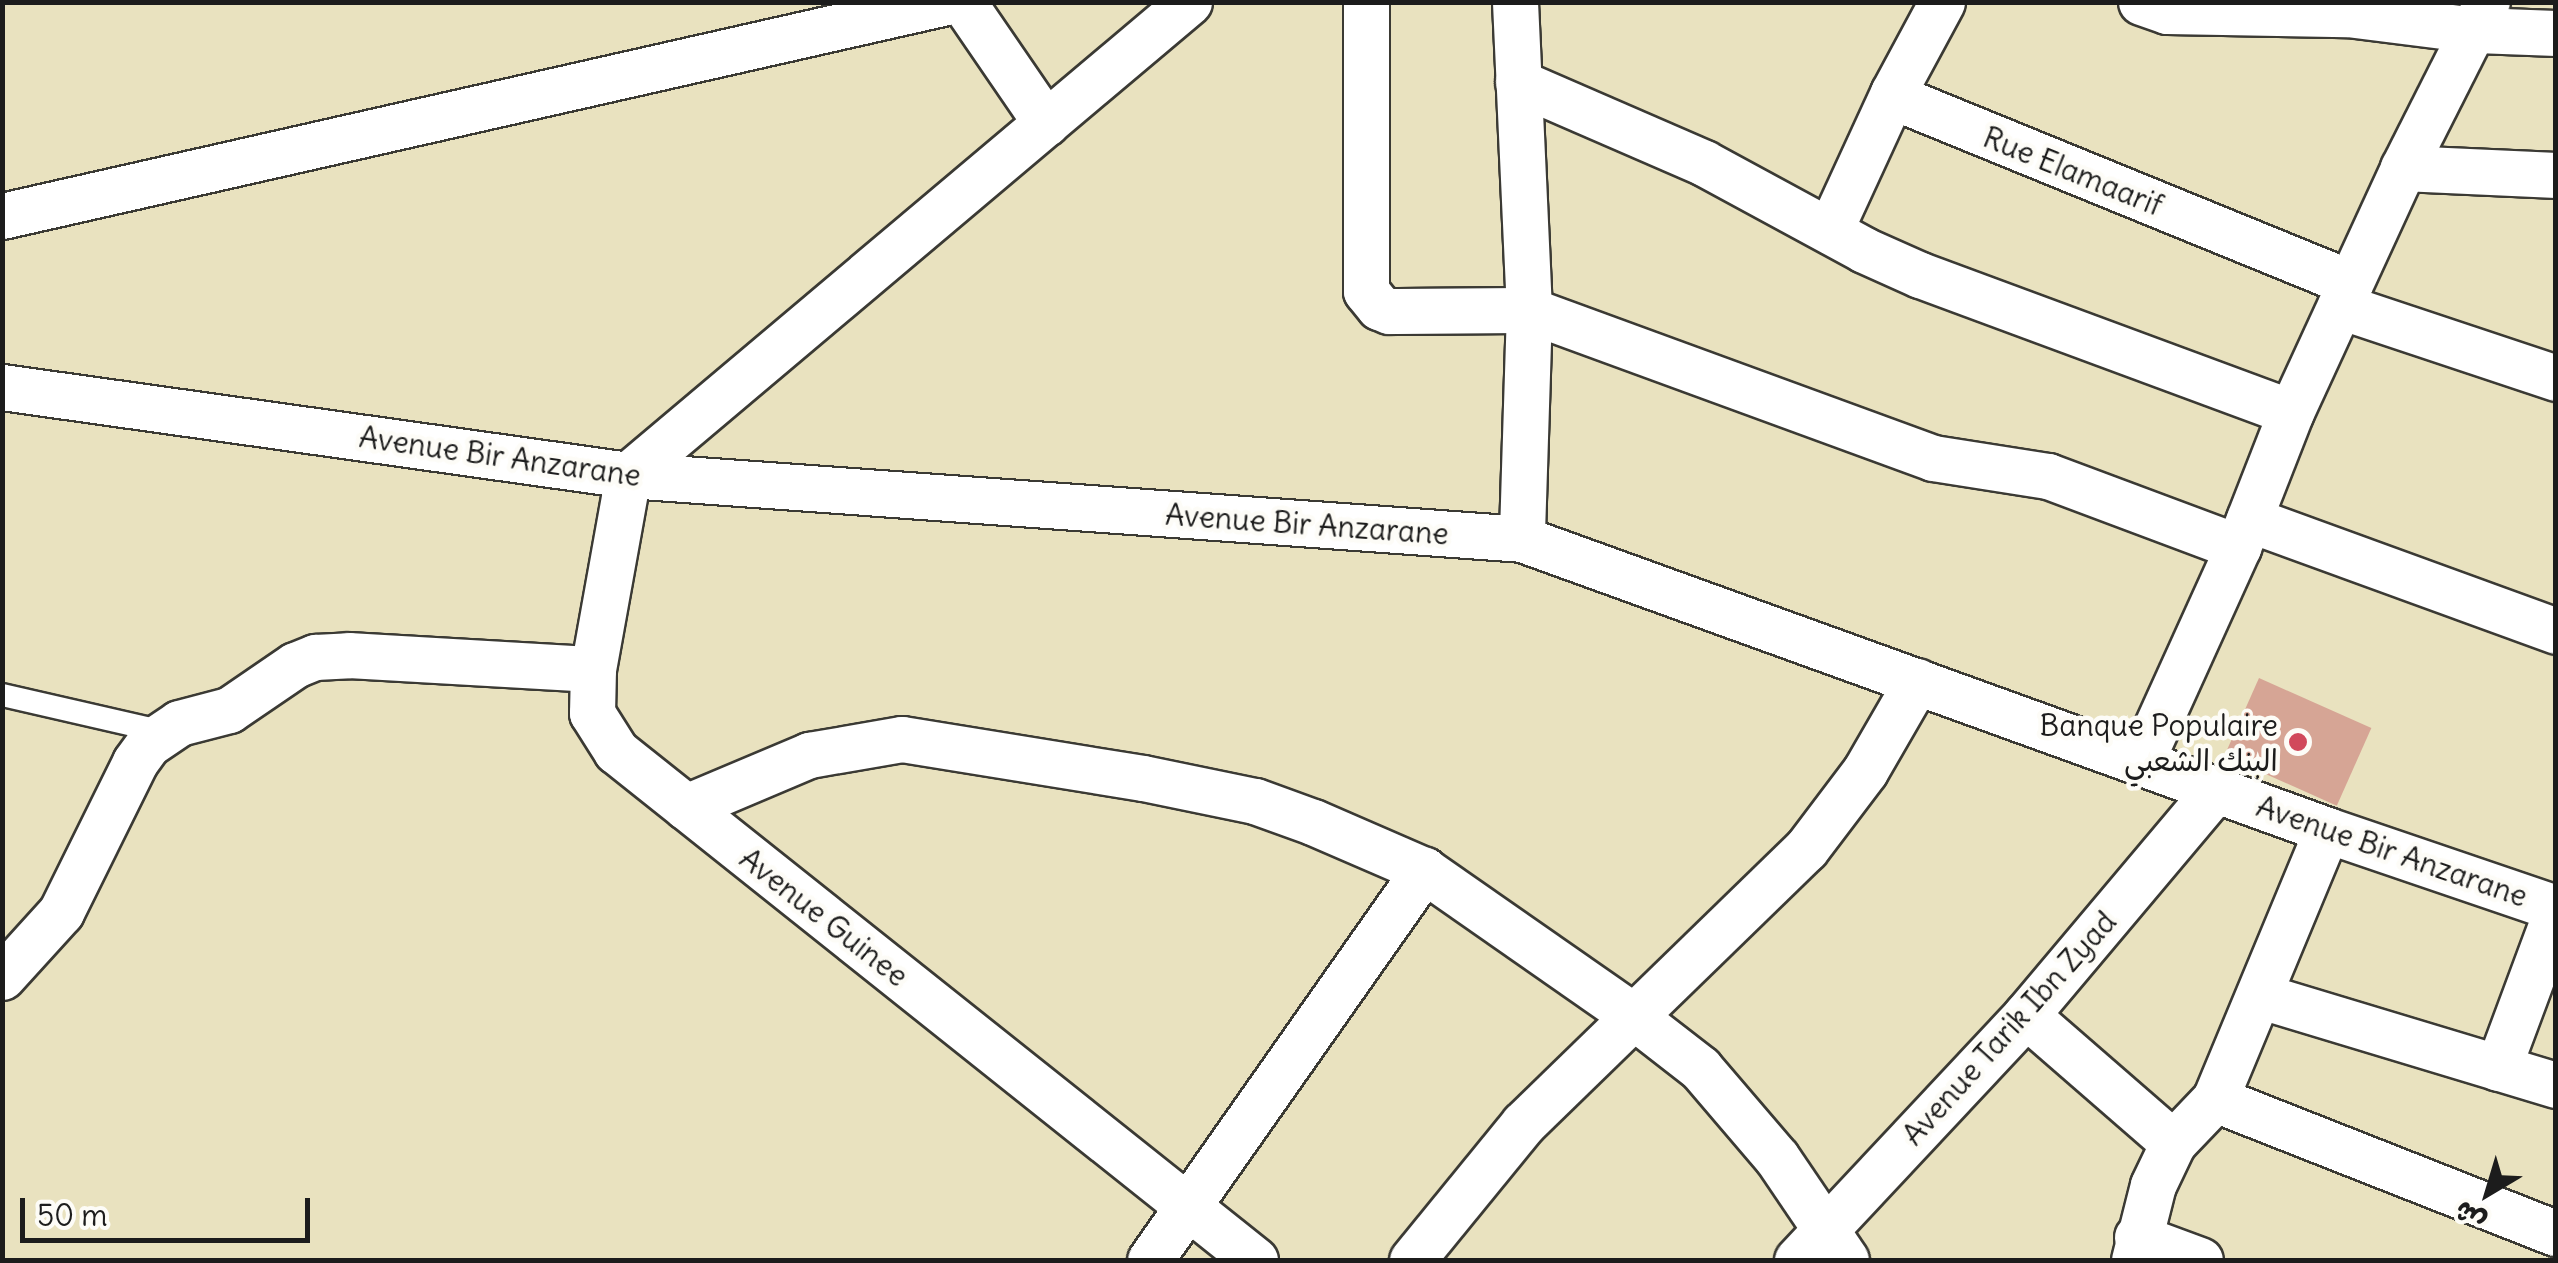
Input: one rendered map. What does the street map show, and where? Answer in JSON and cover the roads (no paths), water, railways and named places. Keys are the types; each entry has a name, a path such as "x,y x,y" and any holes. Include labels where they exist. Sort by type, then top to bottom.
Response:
{"street":[{"path":"2,216 946,2"},
{"path":"963,2 1046,123"},
{"path":"628,475 1189,2"},
{"path":"1366,2 1366,291 1370,301 1389,311 1528,310 1933,458 2078,484 2556,631"},
{"path":"1515,2 1528,310 1522,540"},
{"path":"1830,230 1893,92 1942,2"},
{"path":"2141,2 2167,10 2482,16 2556,33"},
{"path":"2141,761 2244,533 2291,412 2345,294 2403,168 2482,16"},
{"path":"1518,82 1704,163 1920,274 2291,412"},
{"name":"Rue Elamaarif","path":"1893,92 1932,115 2345,294 2556,378"},
{"path":"2403,168 2548,181"},
{"name":"Avenue Bir Anzarane","path":"2,387 628,475 1522,540 2556,910"},
{"name":"Avenue Guinee","path":"628,475 593,670 592,713 616,751 1255,1260"},
{"path":"2,977 61,912 135,762 164,732 229,710 315,657 348,654 593,670"},
{"path":"1412,1260 1523,1124 1828,824 1865,771 1916,681"},
{"path":"686,807 809,754 902,739 1255,801 1424,870 1633,1016 1700,1068 1739,1109 1822,1251"},
{"name":"Avenue Tarik Ibn Zyad","path":"1822,1251 2216,790"},
{"path":"2200,1260 2135,1249 2173,1143 2216,1099 2327,830"},
{"path":"1150,1260 1424,870"},
{"path":"2498,1068 2556,910"},
{"path":"2261,996 2556,1085"},
{"path":"2026,1014 2173,1143"},
{"path":"2216,1099 2556,1233"}],"lane":[{"path":"2,695 164,732"}],"place":[{"name":"Banque Populaire البنك الشعبي","path":"2298,742"}]}
